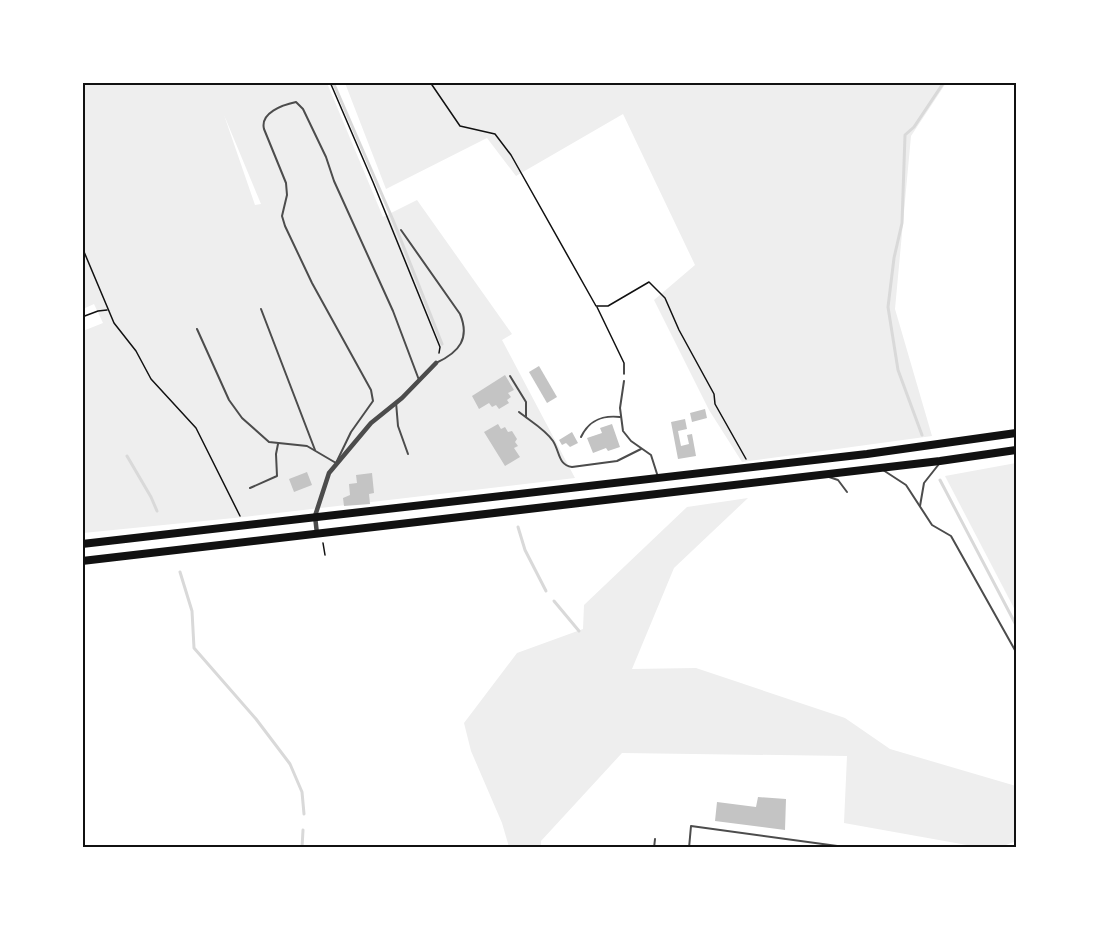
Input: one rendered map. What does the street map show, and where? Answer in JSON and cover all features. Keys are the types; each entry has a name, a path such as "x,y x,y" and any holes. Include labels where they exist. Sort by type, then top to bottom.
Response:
{"main road":[{"path":"82,544 879,453 1017,433"},
{"path":"82,561 940,461 1017,450"}],"street":[{"path":"319,533 315,516 329,473 371,423 436,363"}],"lane":[{"path":"197,329 229,400 242,418 269,442 306,446 336,463 351,432 373,401 371,390 312,283 282,216 287,189 262,125 266,115 296,102 303,109 326,157 334,181 393,311 419,380"},
{"path":"401,230 460,314 465,329 462,342 449,355 436,363"},
{"path":"261,309 315,450"},
{"path":"510,376 526,402 526,418"},
{"path":"624,381 620,408 623,431 641,449 651,455 658,478"},
{"path":"396,402 398,426 408,454"},
{"path":"519,412 552,440 561,461 567,466 616,461 641,449"},
{"path":"581,437 591,422 602,416 621,417"},
{"path":"250,488 277,476 278,444"},
{"path":"920,506 924,483 940,461"},
{"path":"880,468 906,485 932,525 951,536 1017,652"},
{"path":"822,474 838,480 847,492"},
{"path":"689,848 691,826 852,848"},
{"path":"654,848 655,839"}],"path":[{"path":"330,82 440,347 436,363"},
{"path":"430,82 460,126 495,134 511,155 596,306 624,363 624,381"},
{"path":"82,247 120,333 136,351 151,379 196,428 244,524"},
{"path":"596,306 608,306 649,282 665,298 679,330 714,394 715,404 746,459"},
{"path":"82,317 109,310"},
{"path":"319,533 325,555"}],"shaded area":[{"path":"83,83 327,83 383,217 417,200 512,334 502,340 575,478 244,517 83,533 83,331 103,323 94,304 83,309","holes":["224,115 261,204 255,205"]},
{"path":"345,83 946,83 911,136 895,309 932,436 742,462 709,410 654,300 695,265 623,114 516,176 487,138 386,189"},
{"path":"1016,463 1016,612 945,476"},
{"path":"748,498 674,568 632,669 696,668 845,718 890,749 1016,786 1016,841 1001,847 978,847 844,823 847,756 622,753 541,841 541,847 509,847 502,823 471,751 464,723 517,653 583,629 584,605 687,507"}],"building":[{"path":"539,366 557,397 547,403 529,372"},
{"path":"505,375 514,390 508,393 511,397 507,400 509,403 499,409 496,405 492,407 489,403 479,409 472,396"},
{"path":"705,409 707,418 692,422 690,413"},
{"path":"685,419 687,429 678,431 681,446 689,444 687,435 692,434 696,456 678,459 671,422"},
{"path":"498,424 501,429 505,427 508,432 512,431 518,446 514,448 520,457 505,466 484,432"},
{"path":"612,424 620,447 608,451 606,448 593,453 587,438 602,433 600,428"},
{"path":"572,432 578,443 570,447 566,443 562,445 559,440"},
{"path":"307,472 312,485 294,492 289,479"},
{"path":"372,473 374,493 369,494 370,504 344,506 343,498 350,495 349,484 357,483 356,475"},
{"path":"758,797 786,799 785,830 715,821 717,802 756,807"}],"waterway":[{"path":"333,82 393,220 442,344"},
{"path":"922,435 898,370 888,307 894,258 902,223 905,135 914,127 944,82"},
{"path":"127,456 157,511"},
{"path":"940,480 1016,625"},
{"path":"518,527 525,550 546,591"},
{"path":"180,572 192,611 194,648 256,719 290,764 302,792 304,814"},
{"path":"554,601 579,631"},
{"path":"302,848 303,830"}]}
